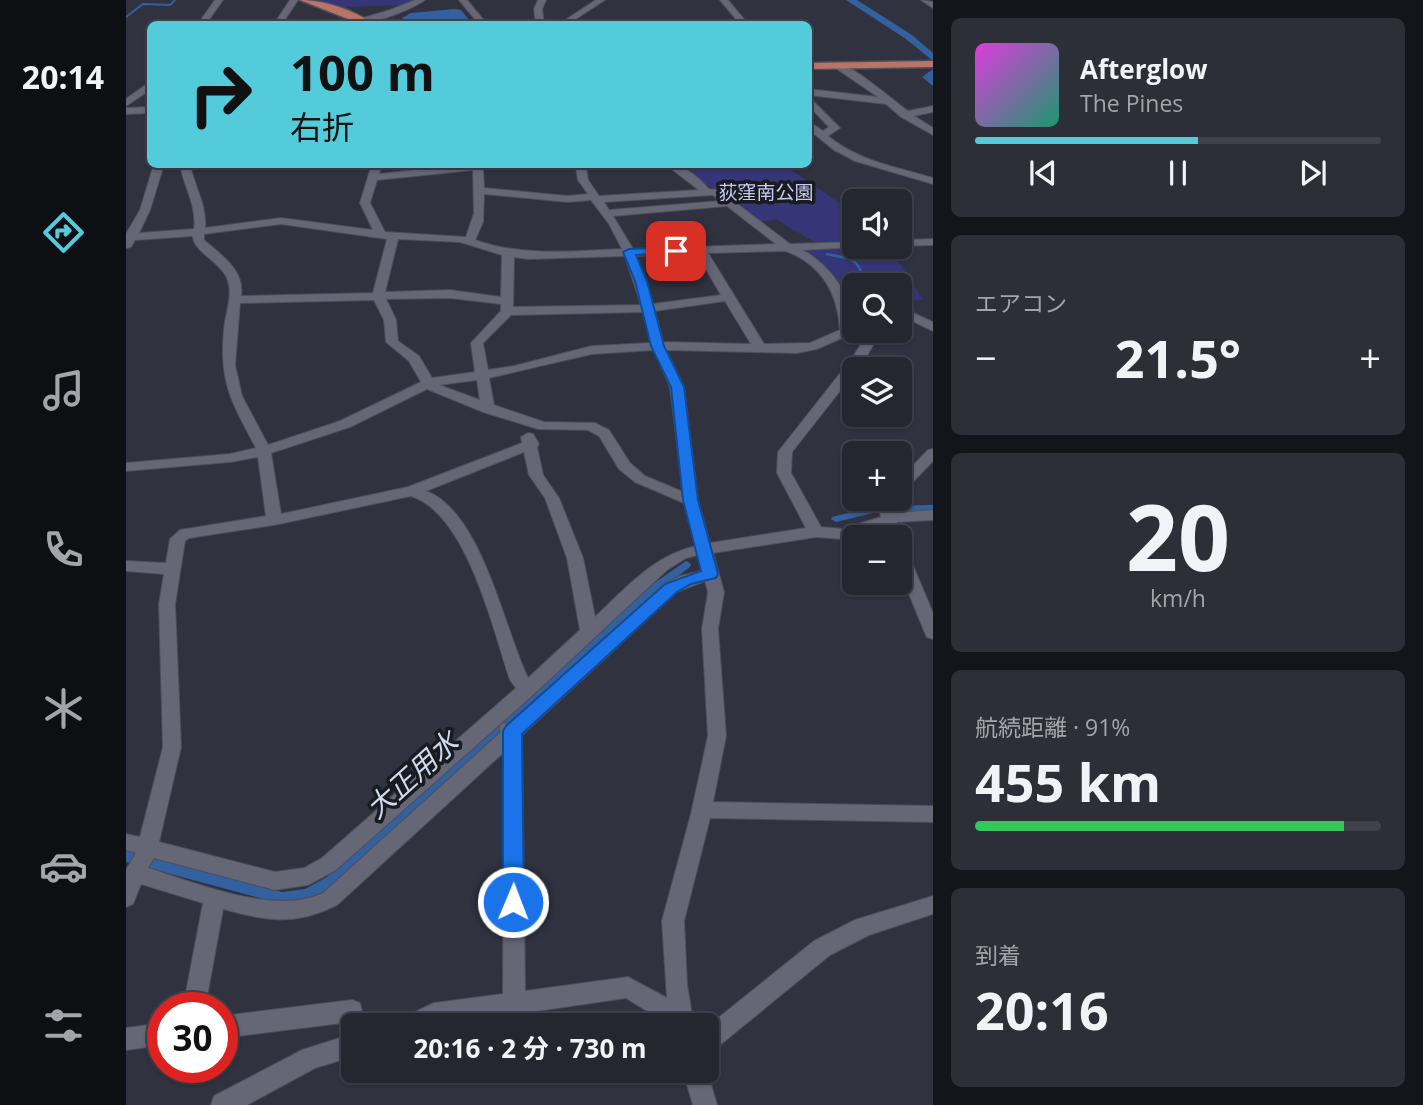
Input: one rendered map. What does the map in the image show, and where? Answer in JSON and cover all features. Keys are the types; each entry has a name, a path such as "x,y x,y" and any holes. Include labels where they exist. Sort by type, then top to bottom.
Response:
{"main road":[{"path":"305,0 332,8 360,21"},
{"path":"812,66 931,64"}],"street":[{"path":"204,21 219,0"},
{"path":"280,21 294,0"},
{"path":"370,21 421,0"},
{"path":"463,0 480,21"},
{"path":"540,21 538,9 542,0"},
{"path":"724,0 742,21"},
{"path":"925,0 933,6"},
{"path":"568,21 598,1"},
{"path":"837,65 865,81 904,114 933,132"},
{"path":"126,103 147,88"},
{"path":"812,92 887,101"},
{"path":"812,103 835,128 822,136"},
{"path":"904,114 933,109"},
{"path":"126,111 147,110"},
{"path":"812,127 837,148 858,159 933,181"},
{"path":"128,240 145,210 158,168"},
{"path":"186,168 188,182 195,193 201,214 198,241 230,270 236,290 229,328 229,365 235,396 264,452 274,520"},
{"path":"375,168 365,203 387,236 378,296 390,320 392,342 414,359 428,383 456,398 543,426 590,426 604,433 624,466 640,479 691,500"},
{"path":"371,178 453,168"},
{"path":"470,242 478,228 481,191 478,168"},
{"path":"581,168 583,180 629,252 641,281 657,346 677,387 691,500 716,592 710,629 717,736 702,810 673,921 676,985 681,1013"},
{"path":"676,168 696,181 707,193"},
{"path":"481,191 568,199 715,192 818,267 833,284 842,301"},
{"path":"606,214 730,202"},
{"path":"128,240 281,221 387,236 470,242 528,256 842,245"},
{"path":"912,243 933,242"},
{"path":"700,250 760,348"},
{"path":"488,408 477,343 508,306 508,253"},
{"path":"234,300 450,295 508,306 648,308 730,297"},
{"path":"912,317 933,327"},
{"path":"126,467 230,458 264,452 345,424 428,383 514,370 592,351 657,346 813,346 842,333"},
{"path":"816,532 784,473 785,452 868,343"},
{"path":"520,419 532,444 536,475 552,498 575,558 589,632"},
{"path":"126,898 141,860 172,747 167,604 178,539 185,534 274,520 412,491 532,444"},
{"path":"912,475 933,453"},
{"path":"412,491 431,499 451,520 472,554 519,680 527,689"},
{"path":"126,842 141,860 217,897 287,911 307,909 330,899 503,725 527,689 661,566 681,554 703,549 816,532 843,534 886,511"},
{"path":"893,511 933,515"},
{"path":"126,566 172,569"},
{"path":"141,860 275,881 308,876 329,864 671,588 686,580 710,574"},
{"path":"912,583 933,634"},
{"path":"503,725 514,1004"},
{"path":"702,810 933,814"},
{"path":"197,992 213,904 217,897"},
{"path":"719,1031 822,948 863,927 933,905"},
{"path":"442,1013 628,987 668,1013"},
{"path":"238,1025 352,1013"},
{"path":"126,1039 147,1036"},
{"path":"223,1105 310,1058 341,1049"},
{"path":"699,1083 705,1105"}],"green space":[{"path":"312,0 413,0 405,5 343,7"},
{"name":"荻窪南公園","path":"677,168 788,168 842,205 842,259 897,259 906,273 842,273 842,303 835,282 796,249 822,247 777,219 759,222 716,190"},
{"name":"荻窪南公園","path":"912,282 923,299 912,301"},
{"name":"荻窪南公園","path":"912,307 926,322 912,315"}],"water":[{"path":"454,9 461,10 469,20 404,21 402,18 411,13"}],"waterway":[{"path":"126,17 143,4 170,5 175,0"},
{"path":"851,0 909,37 933,58"},
{"path":"869,11 866,11 887,23"},
{"path":"933,72 927,77 933,83"},
{"path":"827,254 853,261 861,273"},
{"name":"大正用水","path":"836,519 877,509 933,508"},
{"name":"大正用水","path":"126,856 282,898 307,895 332,881 644,596 686,565"}],"route":[{"path":"513,902 513,731 671,588 686,580 710,574 691,500 677,387 657,346 641,281 629,252 676,251"}]}
